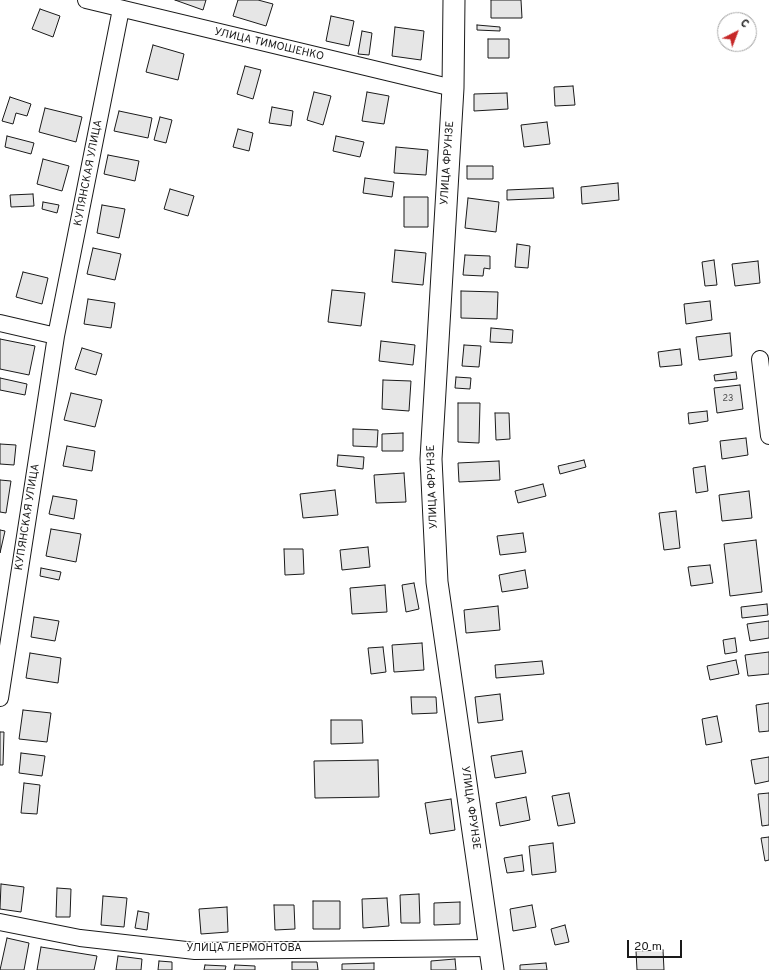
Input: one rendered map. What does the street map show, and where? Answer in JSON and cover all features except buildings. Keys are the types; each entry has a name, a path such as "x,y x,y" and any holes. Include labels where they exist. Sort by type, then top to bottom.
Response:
{"street":[{"name":"УЛИЦА ТИМОШЕНКО","path":"86,0 121,10 453,88"},
{"name":"УЛИЦА ФРУНЗЕ","path":"454,0 453,88 441,278 432,466 437,582 493,970"},
{"name":"КУПЯНСКАЯ УЛИЦА","path":"0,698 56,336 121,10"},
{"path":"0,323 56,336"},
{"path":"760,358 769,436"},
{"name":"УЛИЦА ЛЕРМОНТОВА","path":"0,922 80,938 195,951 489,948"}]}
